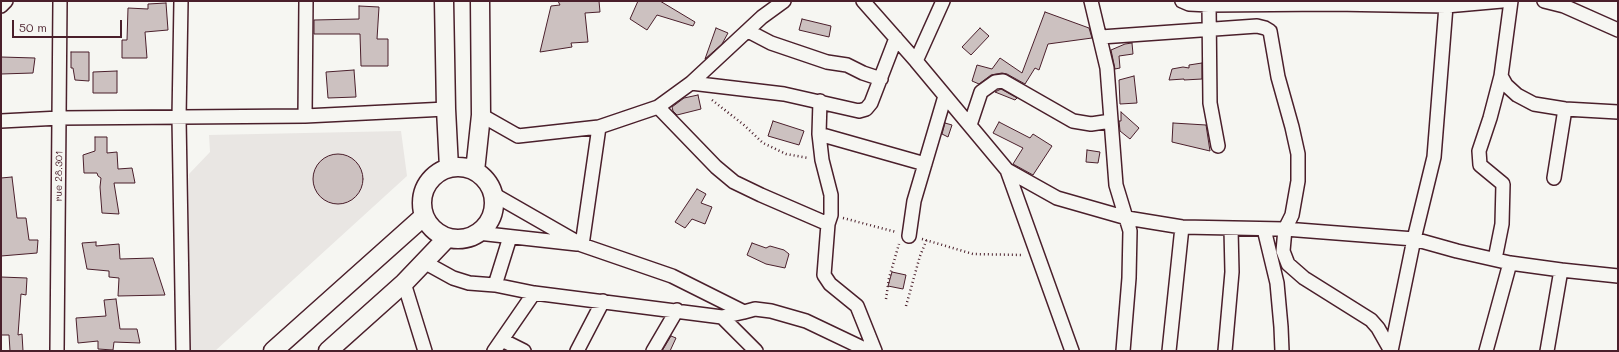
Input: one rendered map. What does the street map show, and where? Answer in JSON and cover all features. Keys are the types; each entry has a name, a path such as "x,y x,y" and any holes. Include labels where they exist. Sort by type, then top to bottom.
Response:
{"main road":[{"path":"444,1 446,109 450,168"},
{"path":"475,172 481,115 480,1"},
{"path":"463,167 475,172 486,181 493,194 494,209 488,223 478,233 468,238 456,240 447,238 432,229 423,217 421,201 425,186 435,174 450,168 463,167"},
{"path":"273,351 423,217"},
{"path":"328,351 404,282 447,238"}],"street":[{"path":"1,6 6,1"},
{"name":"rue 28.301","path":"56,351 60,118 60,1"},
{"path":"181,1 179,118 183,351"},
{"path":"305,116 306,1"},
{"path":"481,115 518,136 599,127 658,107 691,83 762,17 784,1"},
{"path":"863,1 916,61 1007,170 1072,351"},
{"path":"916,61 943,1"},
{"path":"1091,1 1101,37 1107,68 1116,185 1130,231 1131,247 1123,351"},
{"path":"1182,1 1189,4 1209,5 1333,4 1446,6 1502,1"},
{"path":"1495,259 1502,224 1503,184 1480,165 1479,151 1490,118 1501,76 1511,1"},
{"path":"1544,1 1564,6 1618,30"},
{"path":"1209,5 1210,103 1218,146"},
{"path":"1391,351 1414,239 1434,157 1446,6"},
{"path":"1101,37 1257,26 1270,31 1278,77 1298,154 1299,172 1296,193 1292,215 1285,229 1283,251 1288,264 1304,278 1372,320 1391,351"},
{"path":"748,31 771,43 827,62 846,65 881,79"},
{"path":"691,83 784,94 859,111 866,109 871,103 896,38"},
{"path":"1501,76 1506,85 1517,95 1534,104 1565,109 1618,112"},
{"path":"970,125 981,92 995,82 1003,81 1073,121 1091,124 1111,121"},
{"path":"905,235 924,164 945,96"},
{"path":"820,101 819,134 822,160 831,195 830,220 825,254 824,274 826,279 856,306 875,351"},
{"path":"658,107 716,167 734,182 830,220"},
{"path":"1,121 60,118 305,116 446,109"},
{"path":"1554,178 1565,109"},
{"path":"582,245 599,127"},
{"path":"819,134 924,164"},
{"path":"1007,170 1057,198 1127,218 1182,227 1285,229 1414,239 1457,251 1510,263 1618,276"},
{"path":"493,194 582,245 672,276 744,312"},
{"path":"1169,351 1182,227"},
{"path":"1225,351 1232,272 1231,229"},
{"path":"1264,229 1277,283 1282,327 1282,351"},
{"path":"478,233 582,245"},
{"path":"495,285 510,237"},
{"path":"424,262 453,278 534,293 603,300 722,317 755,309 771,311 806,321 869,351"},
{"path":"1486,351 1510,263"},
{"path":"1547,351 1561,270"},
{"path":"404,282 425,351"},
{"path":"494,351 534,293"},
{"path":"577,351 603,300"},
{"path":"653,351 677,310"},
{"path":"722,317 756,351"},
{"path":"502,340 524,351"}],"path":[{"path":"691,83 744,125 763,143 786,154 822,160"},
{"path":"830,220 927,239 973,254 1038,256"},
{"path":"886,299 889,278 905,235"},
{"path":"906,306 920,256 927,239"}],"shaded area":[{"path":"401,131 407,176 215,351 189,351 189,174 210,152 209,135"}],"building":[{"path":"558,1 599,1 600,12 585,13 588,42 571,43 572,47 540,52 551,6 560,5"},
{"path":"638,1 660,1 695,22 693,26 657,15 647,30 630,19"},
{"path":"166,3 168,30 145,32 147,58 122,58 122,40 127,40 128,8 148,9 148,4"},
{"path":"359,6 379,7 377,39 388,39 388,66 361,66 360,34 314,34 314,20 359,19"},
{"path":"1045,12 1089,28 1092,38 1048,44 1039,70 1035,68 1025,84 1007,74 1002,73 991,75 979,84 972,81 977,65 992,69 1000,58 1022,73"},
{"path":"802,19 831,26 829,37 799,30"},
{"path":"716,28 728,33 722,44 705,59"},
{"path":"980,28 989,36 971,55 962,47"},
{"path":"1132,43 1133,54 1119,56 1120,68 1115,69 1111,50 1125,44"},
{"path":"71,52 89,52 89,81 75,80 73,68 71,68"},
{"path":"1,57 35,58 33,73 1,74"},
{"path":"1202,63 1202,79 1169,80 1172,69 1183,67 1189,68 1189,65"},
{"path":"354,70 356,97 328,98 326,72"},
{"path":"117,71 117,93 93,93 93,72"},
{"path":"1134,76 1137,103 1120,104 1119,80"},
{"path":"1001,89 1017,98 1015,100 995,92"},
{"path":"698,95 701,109 677,115 673,111 672,107 684,98"},
{"path":"1121,112 1139,128 1130,139 1120,131 1119,121 1121,121"},
{"path":"773,121 804,131 799,145 768,136"},
{"path":"999,122 1030,138 1033,134 1052,146 1033,175 1013,164 1023,148 993,133"},
{"path":"945,123 952,125 948,137 942,134"},
{"path":"1173,123 1206,125 1210,151 1172,142"},
{"path":"95,137 107,137 107,153 117,152 118,169 132,168 135,183 114,183 119,214 102,213 100,187 101,178 97,173 84,173 83,155 95,151"},
{"path":"1087,150 1100,152 1098,163 1086,162"},
{"path":"338,154 348,156 356,161 361,169 363,179 361,189 356,197 348,202 338,204 328,202 320,197 315,189 313,179 315,169 320,161 328,156"},
{"path":"12,177 17,218 26,218 29,240 38,240 37,253 1,256 1,178"},
{"path":"697,189 706,194 701,203 712,207 705,224 692,219 685,228 675,222"},
{"path":"96,242 96,246 119,244 120,259 153,258 165,295 118,296 119,278 109,277 109,271 87,269 82,243"},
{"path":"752,243 766,248 770,246 784,250 789,254 785,268 766,264 747,255"},
{"path":"892,272 906,275 903,289 888,286"},
{"path":"1,277 27,278 26,295 21,294 18,335 22,334 23,351 10,351 9,335 1,335"},
{"path":"116,299 120,329 137,329 140,343 114,342 113,350 98,349 98,341 78,343 76,318 106,316 104,300"},
{"path":"671,336 676,338 670,351 662,351"}]}
